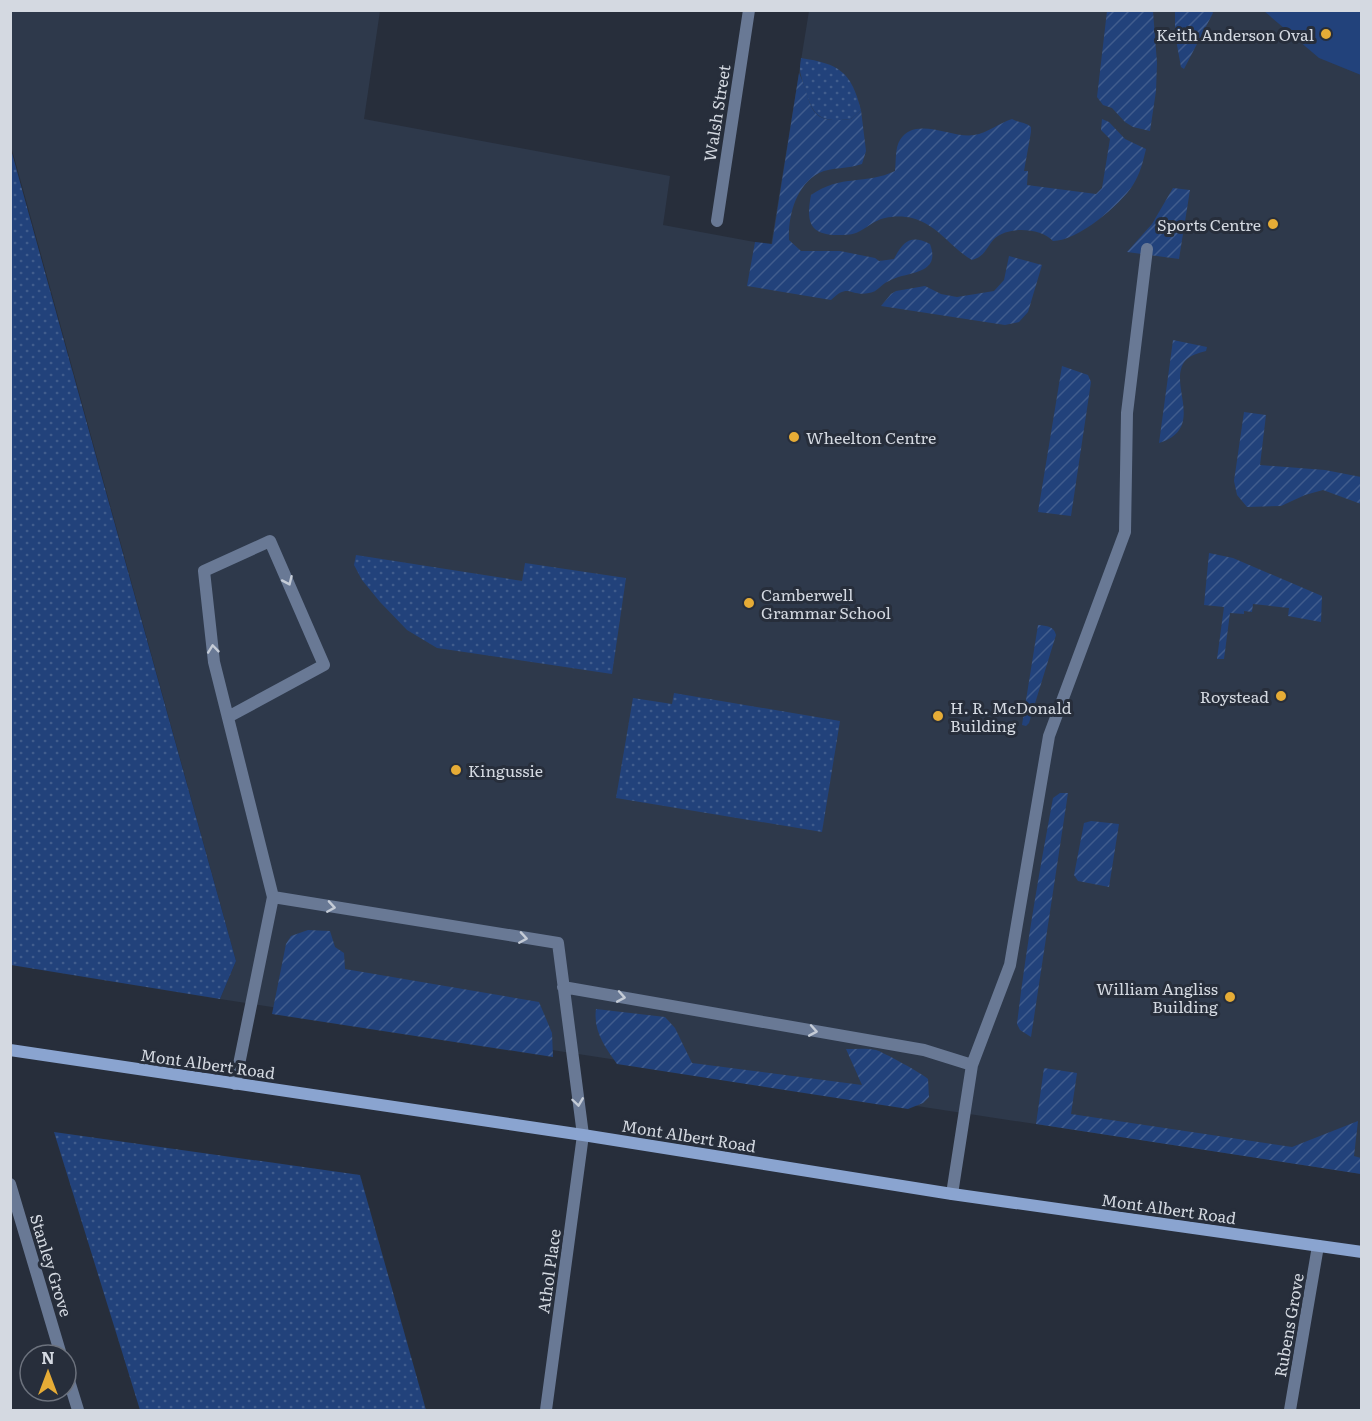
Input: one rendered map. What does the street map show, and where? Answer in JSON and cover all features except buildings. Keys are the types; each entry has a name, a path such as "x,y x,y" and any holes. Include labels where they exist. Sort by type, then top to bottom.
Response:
{"main road":[{"name":"Mont Albert Road","path":"10,1050 583,1135 952,1194 1362,1252"}],"street":[{"name":"Walsh Street","path":"717,221 748,10"},
{"path":"952,1194 972,1065 1010,965 1049,736 1125,532 1126,413 1147,249"},
{"path":"227,712 324,665 270,541 204,571 214,662 273,897 235,1084"},
{"name":"Athol Place","path":"273,897 558,943 583,1135 546,1410"},
{"path":"563,987 924,1050 972,1065"},
{"name":"Stanley Grove","path":"10,1184 57,1343"},
{"name":"Rubens Grove","path":"1290,1410 1318,1246"}],"shaded area":[{"name":"Camberwell Grammar School","path":"10,11 380,11 364,119 670,176 663,225 771,245 809,11 1361,11 1361,1174 220,999 236,961 11,146"},
{"path":"1107,11 1153,11 1157,63 1156,91 1150,131 1133,127 1125,122 1112,108 1103,105 1097,97"},
{"path":"1175,11 1212,11 1213,13 1184,69 1181,67 1175,34"},
{"name":"Keith Anderson Oval","path":"1264,11 1361,11 1361,75 1319,58"},
{"path":"801,58 825,63 842,72 853,86 861,110 851,119 840,120 824,118 814,111 800,72"},
{"path":"799,73 813,110 818,116 836,120 851,119 861,110 866,151 862,164 824,171 804,185 792,211 789,240 801,251 840,251 875,258 879,261 894,259 904,244 918,240 930,244 931,262 927,267 889,281 872,292 863,294 846,291 831,300 747,286 755,242 772,244"},
{"path":"1012,119 1031,127 1024,171 1028,171 1027,185 1096,194 1102,188 1110,139 1101,130 1102,119 1109,122 1125,139 1146,149 1138,177 1109,212 1074,235 1053,241 1041,233 1016,230 995,238 983,254 972,260 929,225 912,218 898,216 885,218 856,233 847,235 821,232 812,225 809,212 811,195 833,184 874,178 895,171 897,147 907,133 924,128 974,135"},
{"path":"10,146 236,961 220,999 11,965"},
{"path":"1173,188 1190,190 1179,259 1127,252 1152,224"},
{"path":"1009,256 1042,265 1028,312 1019,322 1005,325 881,306 896,291 925,286 941,294 957,297 994,291 1004,280"},
{"path":"1173,340 1207,347 1206,351 1185,361 1180,381 1184,417 1181,427 1173,436 1159,443"},
{"path":"1062,366 1088,375 1091,382 1071,516 1038,512"},
{"path":"1244,412 1266,415 1260,465 1325,470 1361,477 1361,504 1323,490 1281,506 1247,507 1237,495 1234,481"},
{"path":"1209,553 1233,558 1322,596 1321,622 1288,616 1289,608 1253,604 1252,612 1230,613 1224,659 1217,659 1224,607 1204,605"},
{"path":"356,555 522,581 525,563 626,578 612,674 437,648 407,630 380,602 362,580 354,565"},
{"path":"1038,625 1052,628 1056,635 1029,723 1026,726 1022,725"},
{"path":"674,693 840,721 822,832 616,798 633,698 672,704"},
{"path":"1060,793 1068,793 1031,1037 1020,1030 1017,1024 1024,967 1053,798"},
{"path":"1091,821 1119,824 1109,887 1078,881 1074,875 1084,823"},
{"path":"308,930 330,931 335,947 344,953 345,969 539,1002 552,1033 553,1057 272,1014 286,944 291,936"},
{"path":"596,1009 665,1017 675,1028 692,1063 862,1085 846,1049 876,1050 928,1079 929,1097 923,1103 908,1109 617,1064 598,1032"},
{"path":"1044,1068 1077,1073 1071,1114 1292,1147 1358,1121 1354,1156 1361,1158 1361,1174 1036,1124"},
{"path":"54,1132 360,1175 426,1410 140,1410"}],"place":[{"name":"Keith Anderson Oval","path":"1326,34"},
{"name":"Sports Centre","path":"1273,224"},
{"name":"Wheelton Centre","path":"794,437"},
{"name":"Camberwell Grammar School","path":"749,603"},
{"name":"Roystead","path":"1281,696"},
{"name":"H. R. McDonald Building","path":"938,716"},
{"name":"Kingussie","path":"456,770"},
{"name":"William Angliss Building","path":"1230,997"}]}
